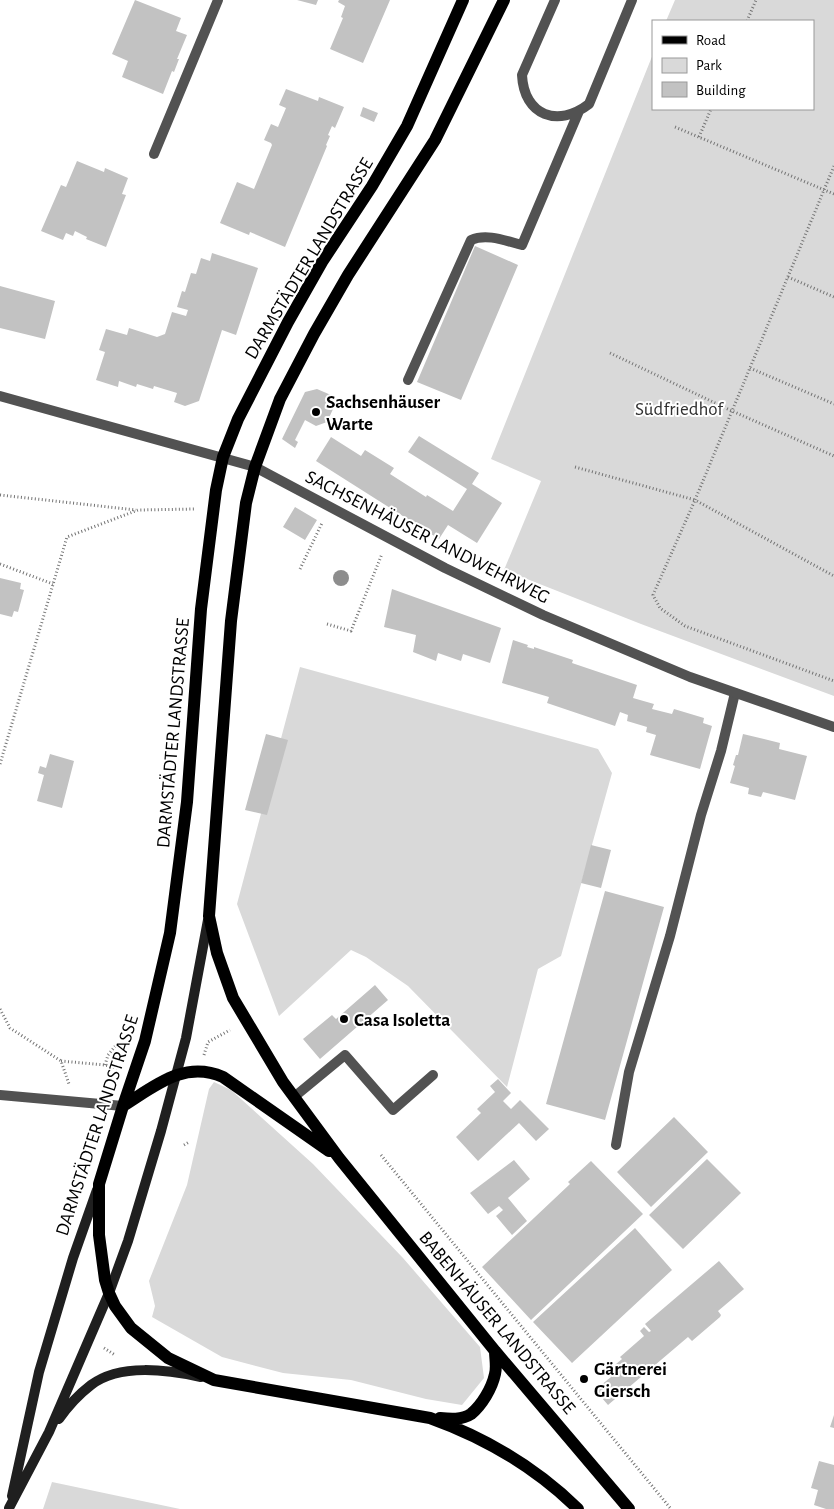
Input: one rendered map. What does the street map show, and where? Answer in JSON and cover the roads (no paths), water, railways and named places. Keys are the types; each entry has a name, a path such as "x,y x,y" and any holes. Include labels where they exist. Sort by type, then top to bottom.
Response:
{"main road":[{"name":"DARMSTÄDTER LANDSTRASSE","path":"9,1509 39,1372 73,1258 145,1041 170,933 187,802 201,609 216,490 223,457 238,419 288,322 322,262 372,186 407,126 463,0"},
{"name":"DARMSTÄDTER LANDSTRASSE","path":"9,1509 49,1432 109,1293 128,1241 186,1038 209,916 231,621 246,503 254,467 280,399 314,334 348,275 435,140 504,0"},
{"name":"DARMSTÄDTER LANDSTRASSE","path":"209,916 217,953 233,998 283,1082 339,1158"},
{"path":"123,1106 176,1075 198,1070 211,1072 223,1077 339,1158"},
{"name":"BABENHÄUSER LANDSTRASSE","path":"339,1158 495,1350 629,1509"},
{"path":"99,1184 99,1235 105,1280 109,1293 123,1318 144,1340 168,1358 214,1380"},
{"path":"49,1432 70,1403 92,1384 112,1375 131,1371 173,1371 430,1418 453,1419 470,1415 489,1391 496,1373 495,1350"},
{"path":"430,1418 462,1429 520,1461 578,1509"}],"street":[{"path":"154,154 218,0"},
{"path":"555,0 522,75 523,87 528,101 539,112 554,117 565,116 579,111 589,104 632,0"},
{"path":"408,380 471,240 478,237 490,238 522,245 579,111"},
{"name":"SACHSENHÄUSER LANDWEHRWEG","path":"0,396 254,467 388,538 542,615 690,677 834,727"},
{"path":"616,1145 629,1072 670,936 735,693"},
{"path":"294,1098 345,1055 393,1110 433,1075"},
{"path":"0,1095 123,1106"}],"place":[{"name":"Sachsenhäuser Warte","path":"316,412"},
{"name":"Casa Isoletta","path":"344,1019"},
{"name":"Gärtnerei Giersch","path":"584,1379"}],"park label":[{"name":"Südfriedhof","path":"679,408"}]}
